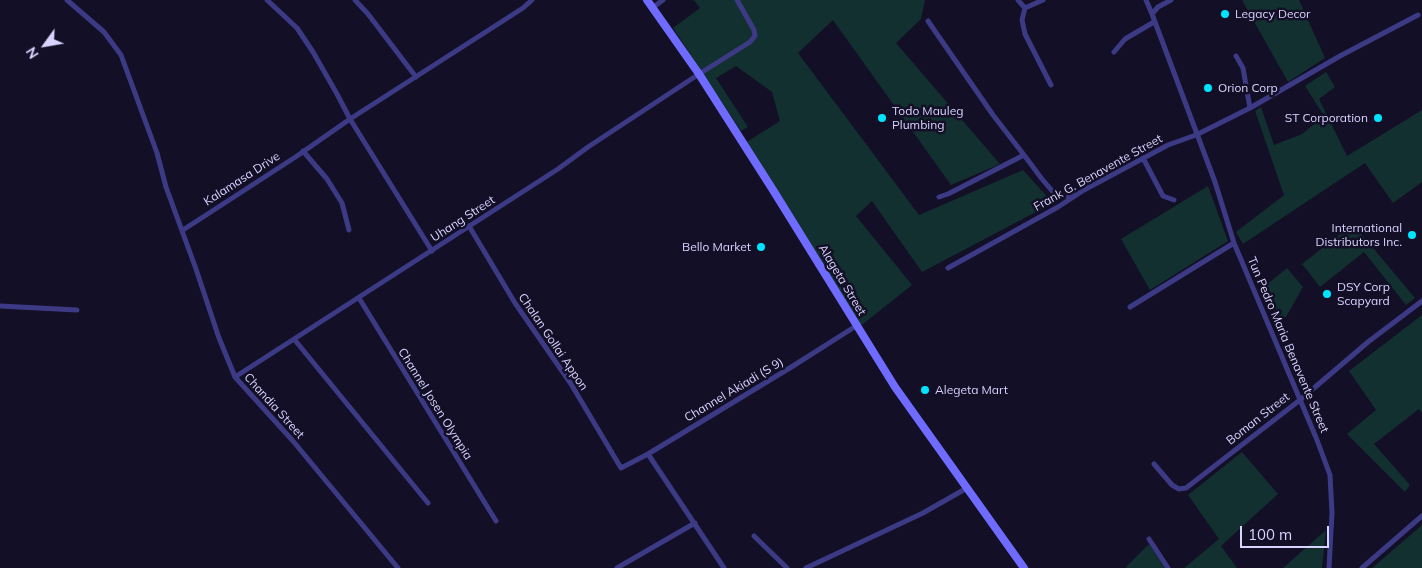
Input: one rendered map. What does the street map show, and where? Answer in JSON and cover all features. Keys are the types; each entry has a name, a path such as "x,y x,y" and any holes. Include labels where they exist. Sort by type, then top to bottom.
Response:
{"main road":[{"name":"Alageta Street","path":"647,0 699,74 856,326 909,407 1024,568"}],"street":[{"path":"67,0 104,32 121,55 157,152 166,187 183,230"},
{"path":"267,0 297,28 338,94 350,119 432,251"},
{"path":"355,0 416,77"},
{"name":"Kalamasa Drive","path":"183,230 350,119 523,8 532,0"},
{"path":"652,8 663,0"},
{"name":"Uhang Street","path":"235,377 432,251 750,42 755,36 754,30 737,0"},
{"path":"1018,0 1025,8"},
{"path":"1025,8 1043,0"},
{"name":"Tun Pedro Maria Benavente Street","path":"1146,0 1215,182 1234,243 1330,475 1332,514 1329,568"},
{"path":"1152,14 1158,7 1171,0"},
{"path":"1025,8 1022,20 1025,34 1051,86"},
{"name":"Frank G. Benavente Street","path":"948,268 1143,158 1168,145 1196,135 1250,108 1340,56 1418,15"},
{"path":"928,21 993,115 1053,192 1062,196 1077,195"},
{"path":"1114,52 1125,39 1154,22"},
{"path":"1236,56 1242,68 1250,108"},
{"path":"303,151 327,179 342,203 349,230"},
{"path":"939,197 1024,154"},
{"path":"1143,158 1163,196 1174,200"},
{"name":"Chalan Gollai Appon","path":"470,226 500,279 571,384 621,468"},
{"name":"Chandia Street","path":"183,230 219,338 235,377 293,441 398,568"},
{"path":"1130,307 1234,243"},
{"name":"Channel Josen Olympia","path":"358,298 496,521"},
{"name":"Boman Street","path":"1154,464 1172,485 1178,489 1186,488 1300,400 1368,342 1422,301"},
{"path":"0,306 77,310"},
{"name":"Channel Akiadi (S 9)","path":"621,468 648,454 856,326"},
{"path":"294,339 428,503"},
{"path":"648,454 724,568"},
{"path":"806,568 923,513 967,488"},
{"path":"1362,568 1422,516"},
{"path":"617,568 694,523"},
{"path":"754,536 787,568"},
{"path":"1149,539 1168,568"}],"green space":[{"path":"694,0 925,0 921,19 896,43 1000,164 951,185 833,20 798,53 919,215 1023,170 1053,203 922,272 872,201 856,216 912,285 858,328 745,143 780,121 772,92 736,66 716,78 748,127 741,131 673,28 700,8"},
{"path":"1242,0 1299,0 1325,58 1288,82"},
{"path":"1326,72 1335,87 1319,99 1347,156 1422,110 1422,182 1393,203 1365,163 1243,244 1236,232 1284,195 1255,111 1261,107 1274,145 1302,134 1324,116 1305,86"},
{"path":"1208,186 1228,241 1150,290 1121,239"},
{"path":"1353,224 1415,298 1406,305 1364,252 1320,287 1302,264"},
{"path":"1287,268 1303,287 1286,317 1273,319 1260,290"},
{"path":"1422,315 1422,413 1419,409 1374,444 1410,485 1405,492 1347,434 1376,410 1349,371"},
{"path":"1242,452 1278,494 1221,546 1237,568 1184,568 1219,539 1188,495"},
{"path":"1422,525 1422,568 1372,568"},
{"path":"1326,530 1322,568 1283,568"},
{"path":"1149,544 1165,568 1127,568 1126,567"}],"place":[{"name":"Legacy Decor","path":"1225,14"},
{"name":"Orion Corp","path":"1208,88"},
{"name":"Todo Mauleg Plumbing","path":"882,118"},
{"name":"ST Corporation","path":"1378,118"},
{"name":"International Distributors Inc.","path":"1412,235"},
{"name":"Bello Market","path":"761,247"},
{"name":"DSY Corp Scapyard","path":"1327,294"},
{"name":"Alegeta Mart","path":"925,390"}]}
